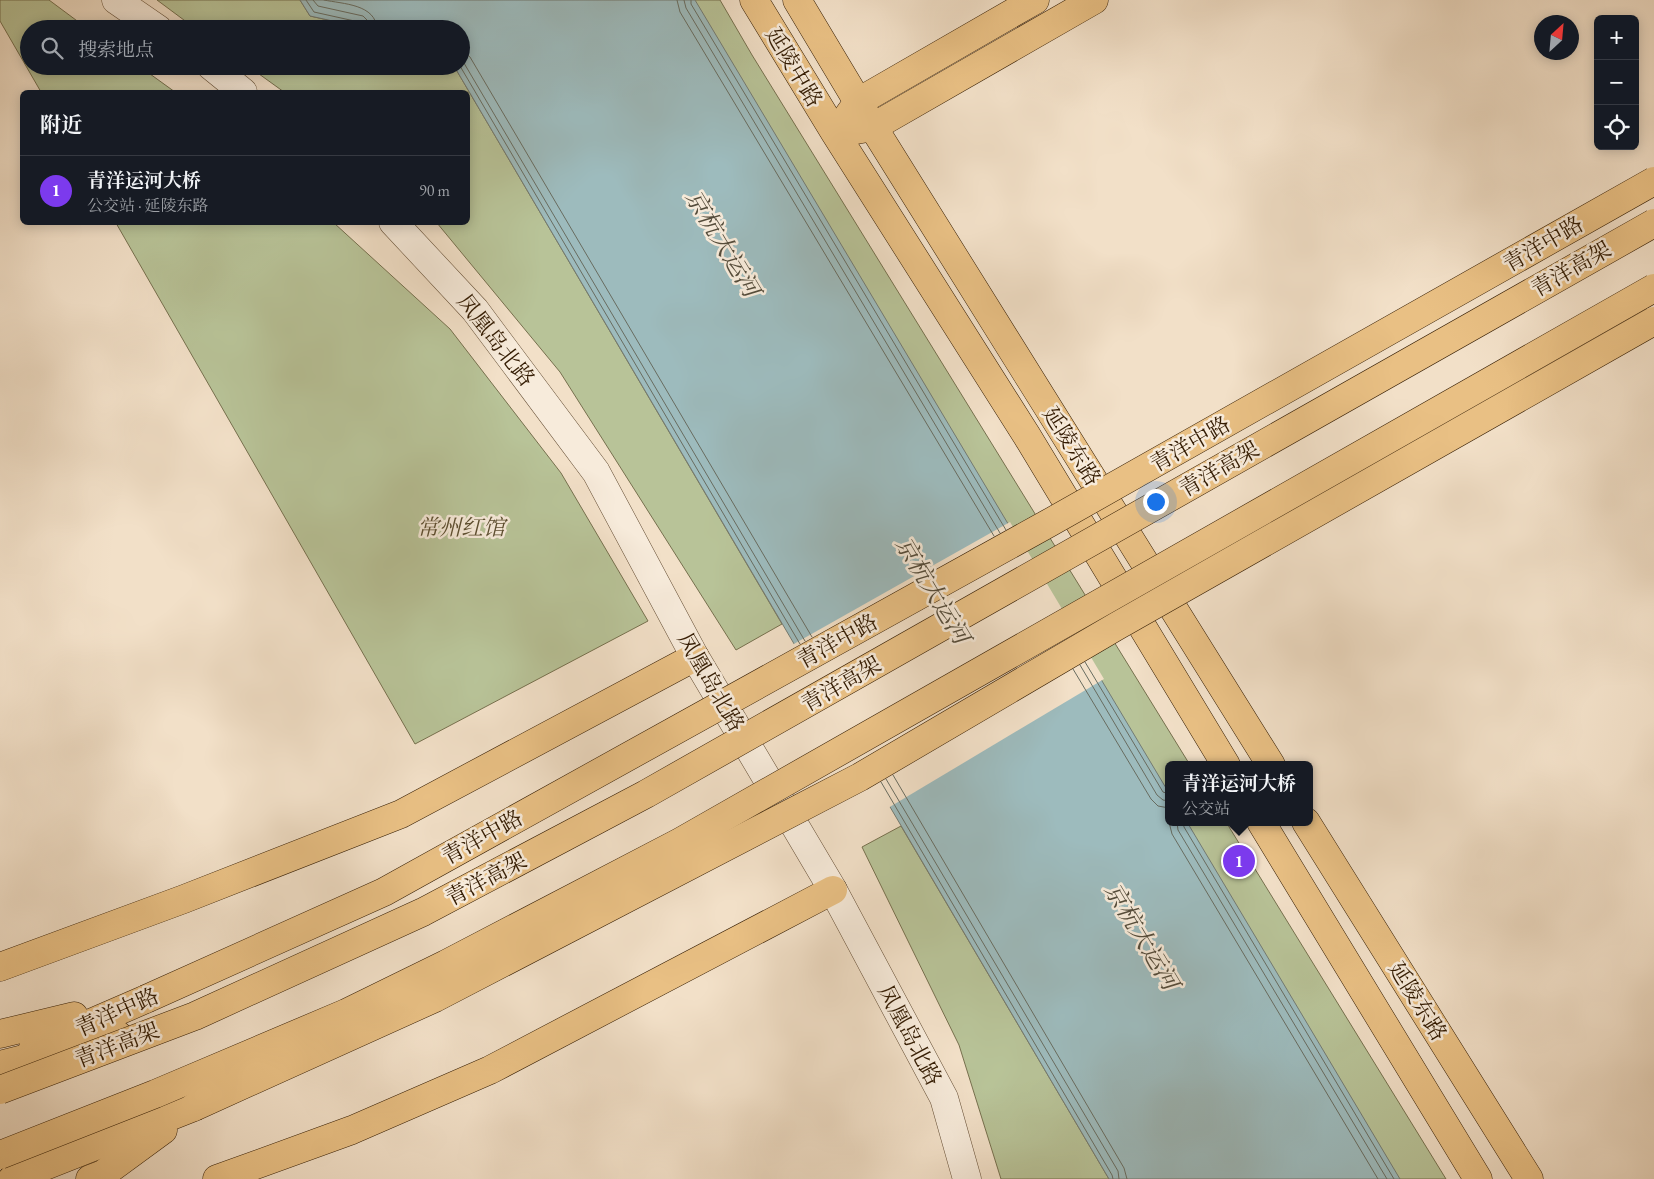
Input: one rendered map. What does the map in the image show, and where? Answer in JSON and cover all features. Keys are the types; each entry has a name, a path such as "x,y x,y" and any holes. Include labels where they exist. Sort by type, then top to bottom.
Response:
{"main road":[{"name":"延陵中路","path":"754,0 834,133"},
{"name":"延陵中路","path":"797,0 873,127"},
{"path":"834,133 858,102 1035,0"},
{"path":"834,133 873,127 1094,0"},
{"name":"延陵东路","path":"873,127 1269,761"},
{"name":"延陵东路","path":"834,133 1027,436 1224,761"},
{"name":"青洋中路","path":"0,1064 384,892 1049,524 1654,181"},
{"name":"青洋高架","path":"0,1090 195,1016 423,912 646,794 1654,222"},
{"path":"0,1155 155,1094 346,1013 446,964 680,842 1654,288"},
{"path":"12,1179 194,1107 435,998 860,777 1118,626 1654,321"},
{"path":"0,967 184,899 401,814 696,657"},
{"name":"延陵东路","path":"1264,826 1478,1179"},
{"name":"延陵东路","path":"1308,826 1529,1179"},
{"path":"217,1179 352,1130 490,1070 833,890"},
{"path":"0,1034 146,999"},
{"path":"0,1064 195,1016"},
{"path":"90,1179 103,1174 194,1107"}],"street":[{"path":"116,0 145,20"},
{"path":"222,75 241,90"},
{"name":"凤凰岛北路","path":"397,225 475,310 596,472 696,657 833,890 944,1098 967,1179"}],"green space":[{"path":"0,0 49,0 76,20 20,20 20,56 0,21"},
{"path":"157,0 300,0 310,16 328,20 184,20"},
{"path":"664,0 720,0 752,55 1188,761 1165,761 1165,826 1228,826 1446,1179 1378,1179"},
{"path":"31,75 151,75 172,90 40,90"},
{"path":"260,75 459,75 468,90 281,90"},
{"path":"470,93 782,624 736,650 560,372 439,225 470,225"},
{"name":"常州红馆","path":"117,225 336,225 450,329 561,473 648,621 415,744"},
{"path":"901,826 1109,1179 1001,1179 959,1045 862,847"}],"water":[{"name":"京杭大运河","path":"300,0 695,0 1165,786 1165,826 1189,826 1400,1179 1109,1179 470,93 470,90 468,90 459,75 470,75 470,20 328,20 310,16"}],"pier":[{"path":"1010,522 1104,679 888,808 792,645"}],"place":[{"name":"青洋运河大桥","path":"1239,861"}]}
